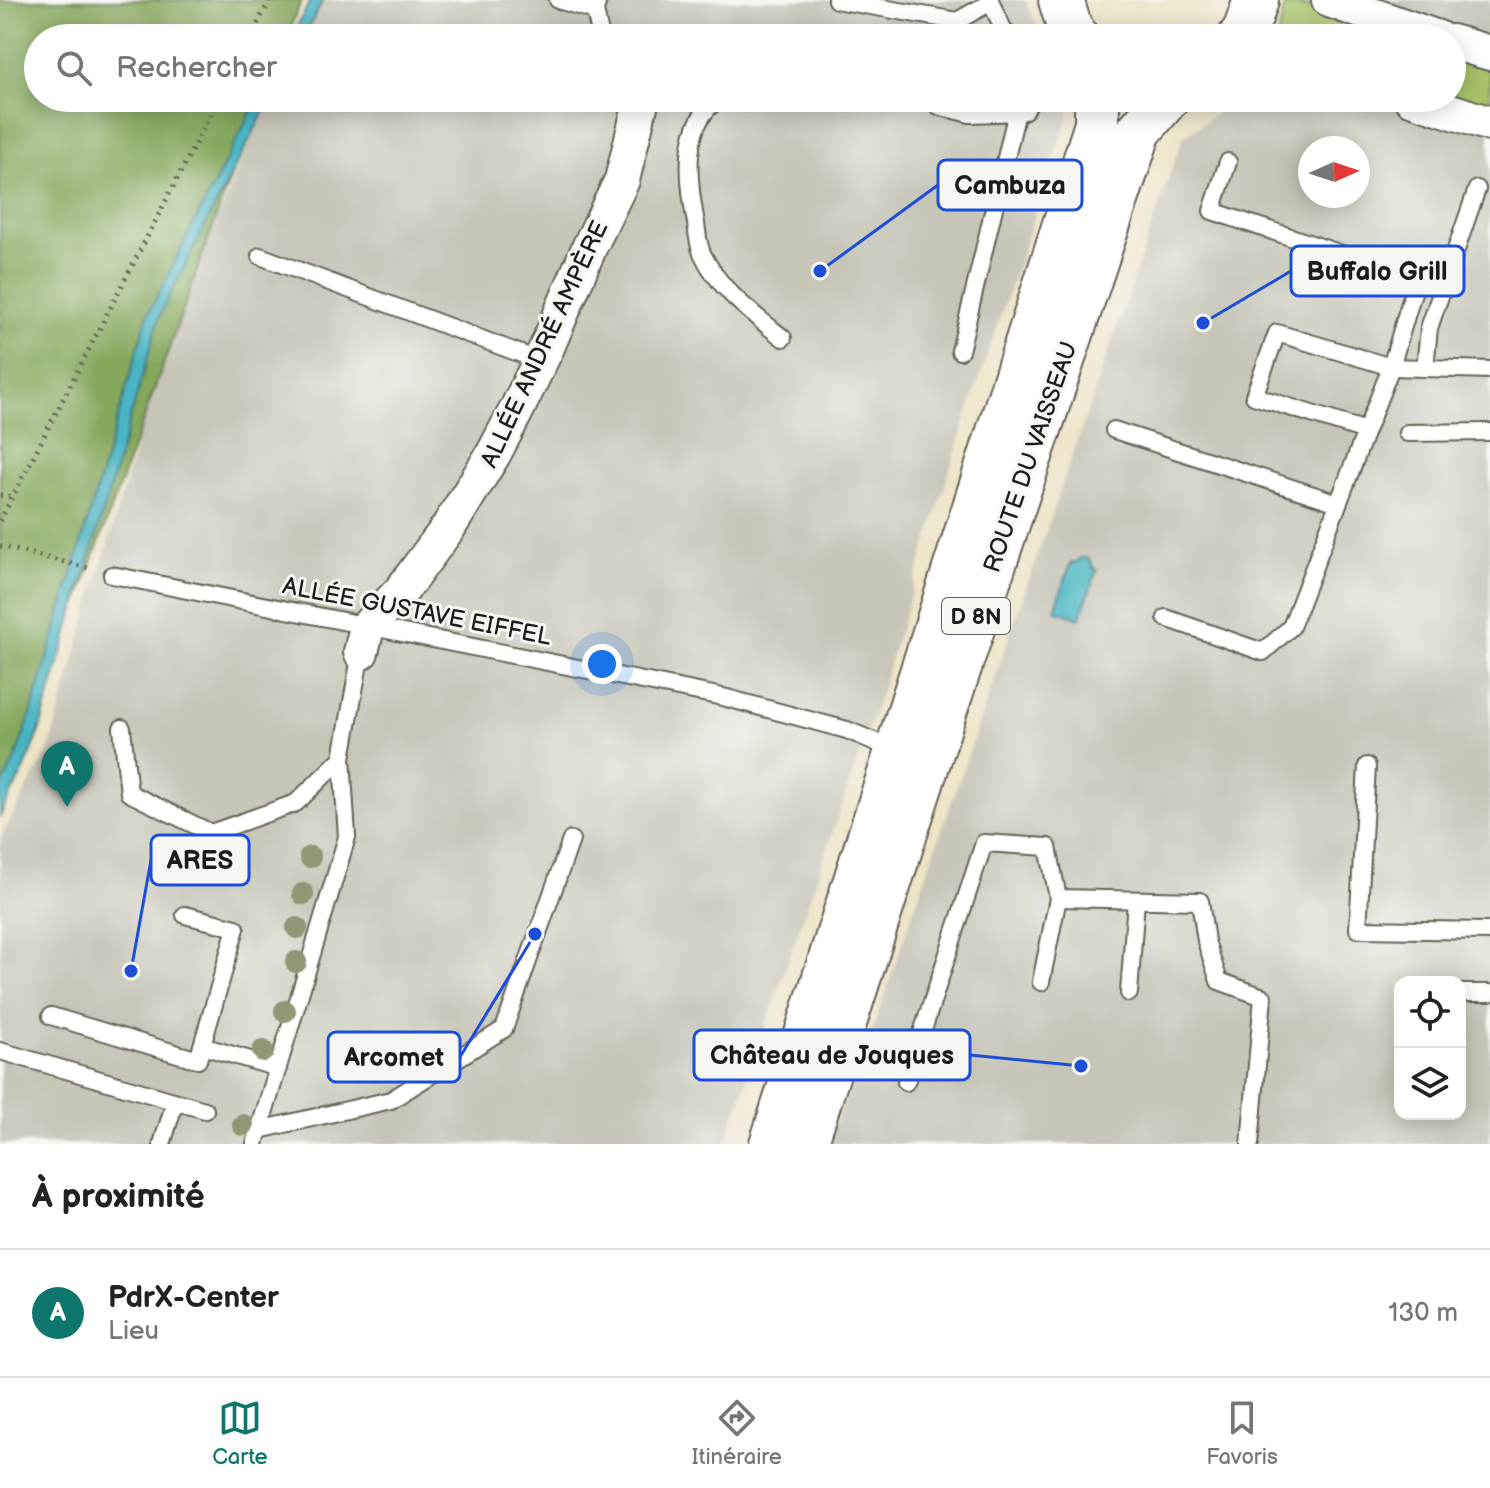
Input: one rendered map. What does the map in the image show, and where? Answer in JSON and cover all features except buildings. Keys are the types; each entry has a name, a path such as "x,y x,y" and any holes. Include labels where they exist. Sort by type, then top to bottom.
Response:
{"main road":[{"path":"1248,24 1256,0"},
{"name":"ROUTE DU VAISSEAU","path":"772,1144 1097,124 1097,112"},
{"name":"ROUTE DU VAISSEAU","path":"805,1144 941,721 1139,131 1155,112"}],"street":[{"path":"1329,0 1389,10 1414,24"},
{"path":"1466,46 1490,53"},
{"name":"ALLÉE ANDRÉ AMPÈRE","path":"364,640 448,528 494,453 540,361 622,180 639,112"},
{"path":"1454,112 1490,124"}],"lane":[{"path":"558,0 596,5"},
{"path":"836,0 957,21 990,2 1001,24"},
{"path":"704,112 694,131 689,161 693,212 701,252 730,295 783,338"},
{"path":"960,351 1016,112"},
{"path":"1166,618 1263,652 1291,627 1391,367 1417,279 1212,211 1228,162"},
{"path":"1425,368 1429,328 1477,189"},
{"path":"260,256 540,361"},
{"path":"1366,431 1254,396 1277,333 1391,367 1490,370"},
{"path":"1114,430 1338,503"},
{"path":"1407,433 1490,432"},
{"name":"ALLÉE GUSTAVE EIFFEL","path":"112,575 364,640 723,697 847,730 897,750"},
{"path":"257,1137 347,837 342,758 364,640"},
{"path":"122,728 129,793 211,833 296,803 342,758"},
{"path":"1367,766 1358,929 1490,931"},
{"path":"257,1137 391,1100 504,1029 571,840"},
{"path":"906,1082 984,843 1048,847 1058,898 1041,982"},
{"path":"1058,898 1200,901 1206,941 1219,981 1263,997 1250,1144"},
{"path":"1129,993 1136,900"},
{"path":"51,1016 198,1060 236,928 185,915"},
{"path":"1466,993 1490,993"},
{"path":"202,1046 278,1068"},
{"path":"0,1051 205,1110"},
{"path":"162,1144 175,1102"}],"path":[{"path":"257,24 270,0"},
{"path":"0,521 212,112"},
{"path":"0,495 12,497"},
{"path":"0,546 112,575"}],"shaded area":[{"path":"311,0 1027,0 1036,24 301,24"},
{"path":"1289,0 1490,0 1490,1144 826,1144 858,1071 1183,137 1219,112 1466,112 1466,24 1285,24"},
{"path":"263,112 1070,112 965,421 877,703 725,1144 0,1144 0,839 49,749 154,383 218,217"}],"green space":[{"path":"0,0 302,0 292,24 24,24 24,112 254,112 0,818"},
{"path":"1285,5 1319,8 1370,24 1281,24"},
{"path":"1466,54 1490,62 1490,116 1466,105"}],"water":[{"path":"311,0 323,0 310,24 298,24"},
{"path":"251,112 264,112 161,312 37,739 0,815 0,789 13,764 31,714 148,314"},
{"path":"1080,558 1088,558 1097,570 1080,618 1055,610 1071,562 1076,563"}],"place":[{"name":"Cambuza","path":"820,271"},
{"name":"Buffalo Grill","path":"1203,323"},
{"name":"PdrX-Center","path":"67,807"},
{"name":"Arcomet","path":"535,934"},
{"name":"ARES","path":"131,971"},
{"name":"Château de Jouques","path":"1081,1066"}]}
